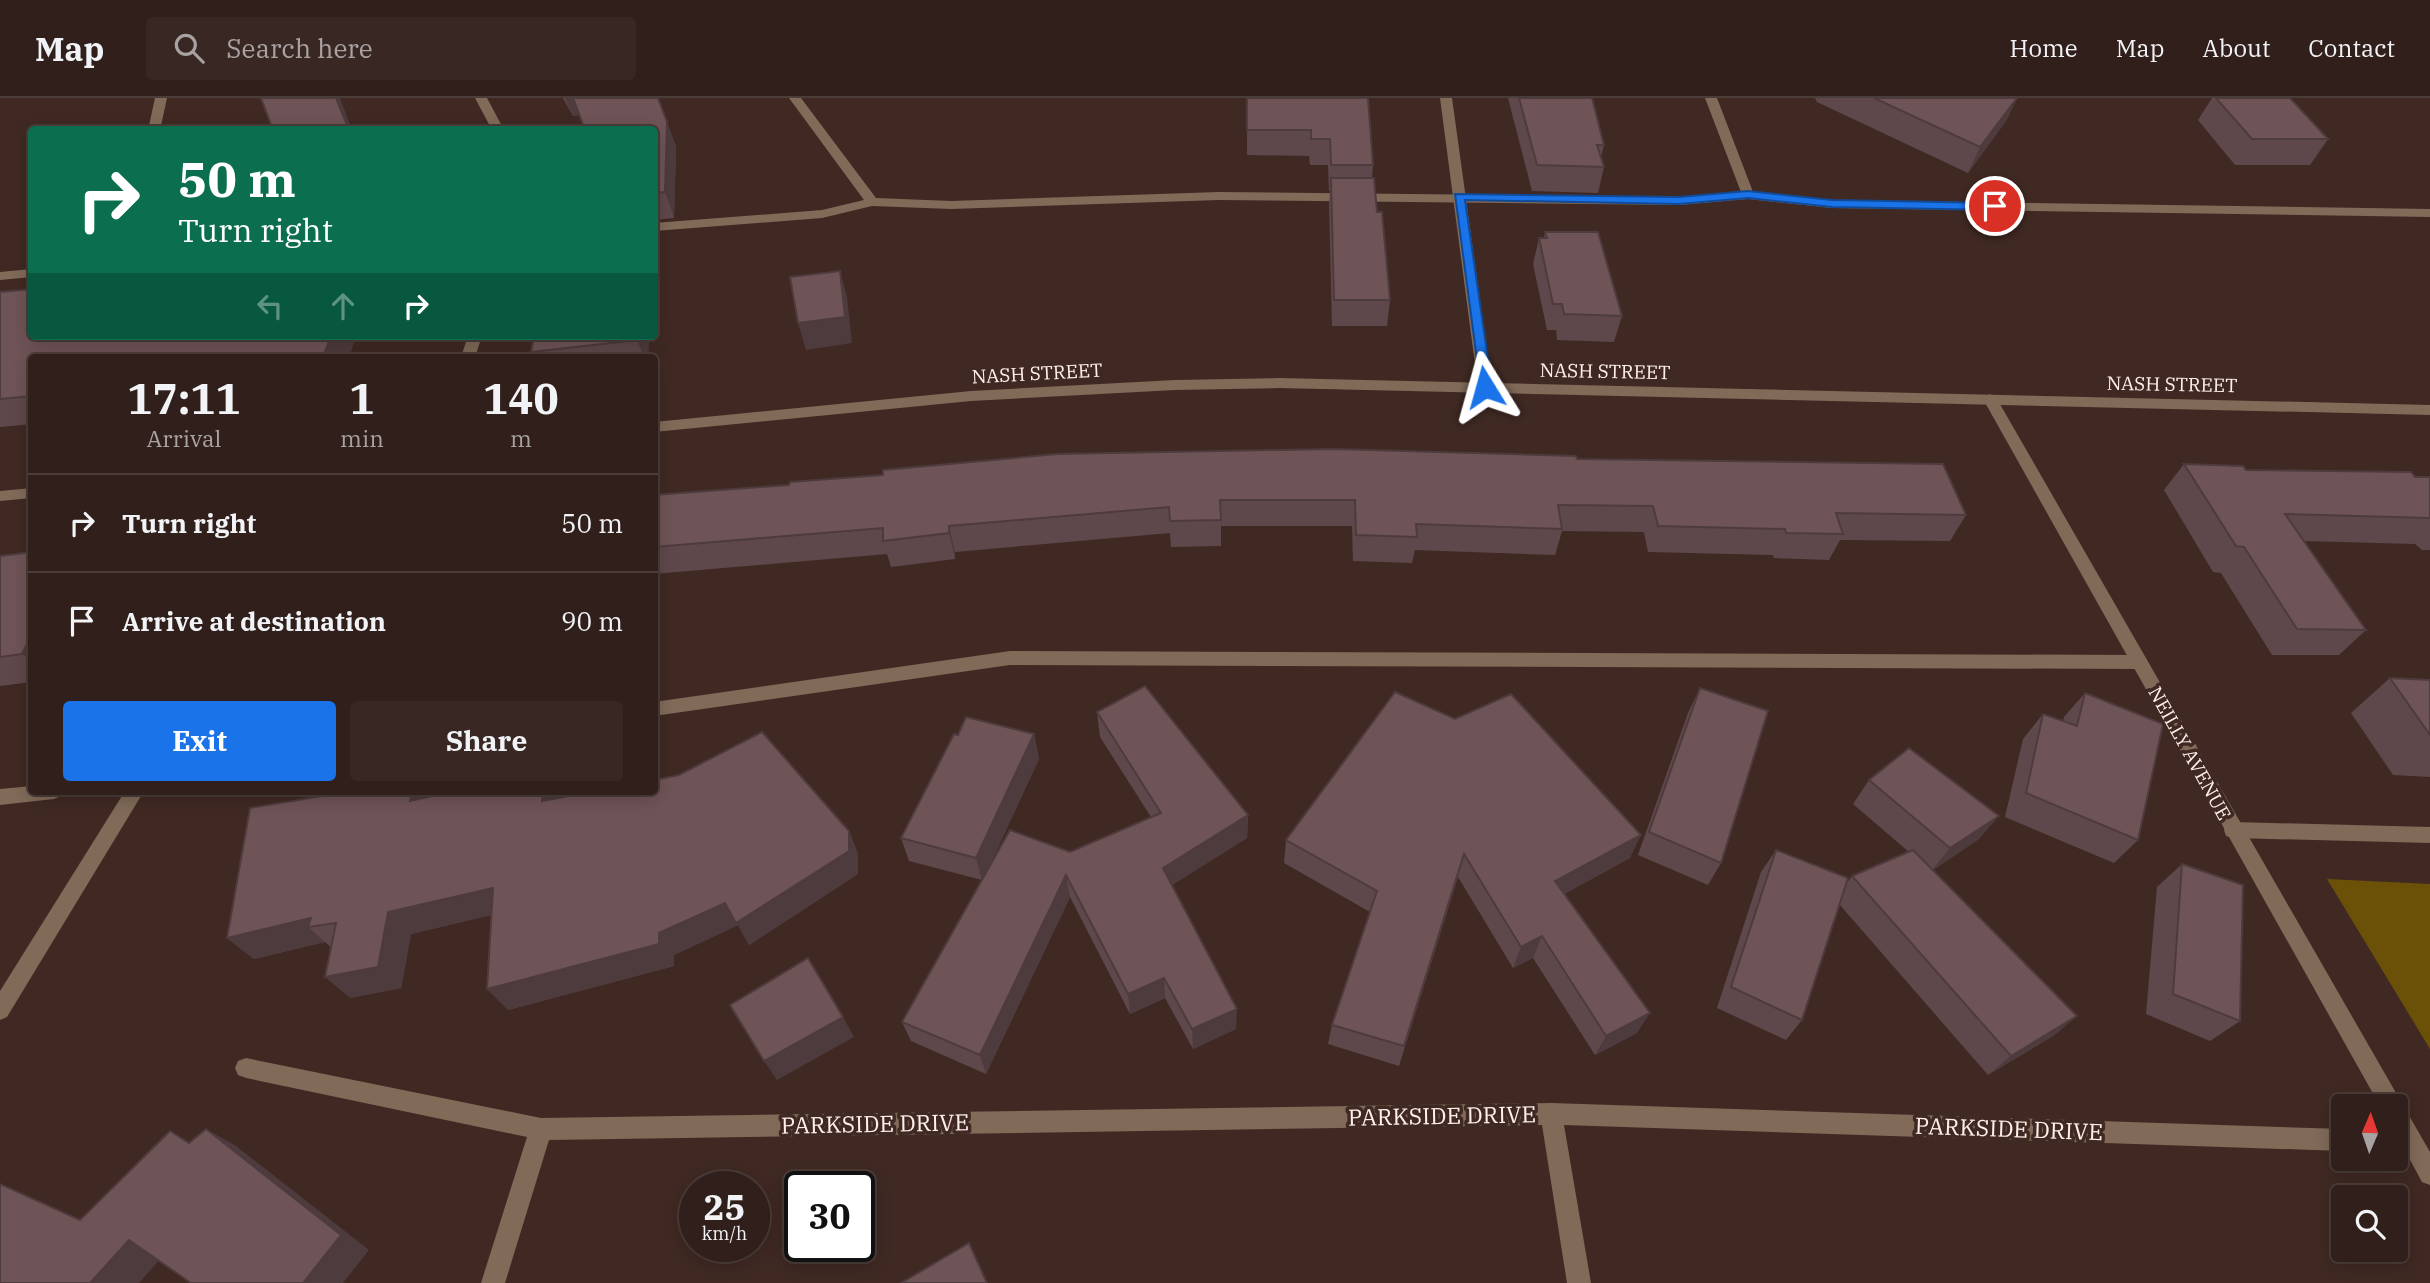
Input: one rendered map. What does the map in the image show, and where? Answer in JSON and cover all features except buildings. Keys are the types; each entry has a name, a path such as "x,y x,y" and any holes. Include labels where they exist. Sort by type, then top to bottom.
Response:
{"street":[{"path":"156,126 161,98"},
{"path":"481,98 496,126"},
{"path":"795,98 872,202"},
{"path":"1446,98 1485,387"},
{"path":"1711,98 1748,195"},
{"path":"658,227 822,214 872,202 951,205 1219,196 1679,201 1748,195 1832,204 2430,214"},
{"path":"0,276 28,274"},
{"name":"NASH STREET","path":"658,427 971,396 1094,388 1280,383 2430,410"},
{"name":"NEILLY AVENUE","path":"1990,399 2385,1094"},
{"path":"0,496 28,493"},
{"path":"658,708 1010,658 2139,662"},
{"path":"0,797 28,794"},
{"path":"0,1010 133,795"},
{"path":"2233,830 2430,835"},
{"name":"PARKSIDE DRIVE","path":"246,1068 541,1129 1551,1114 2331,1140"},
{"path":"1551,1114 1579,1283"},
{"path":"493,1283 541,1129"},
{"path":"2408,1147 2430,1174"}],"shaded area":[{"path":"2327,879 2430,884 2430,1049"}],"route":[{"path":"1485,387 1459,197 1679,201 1748,195 1832,204 1995,206"}]}
